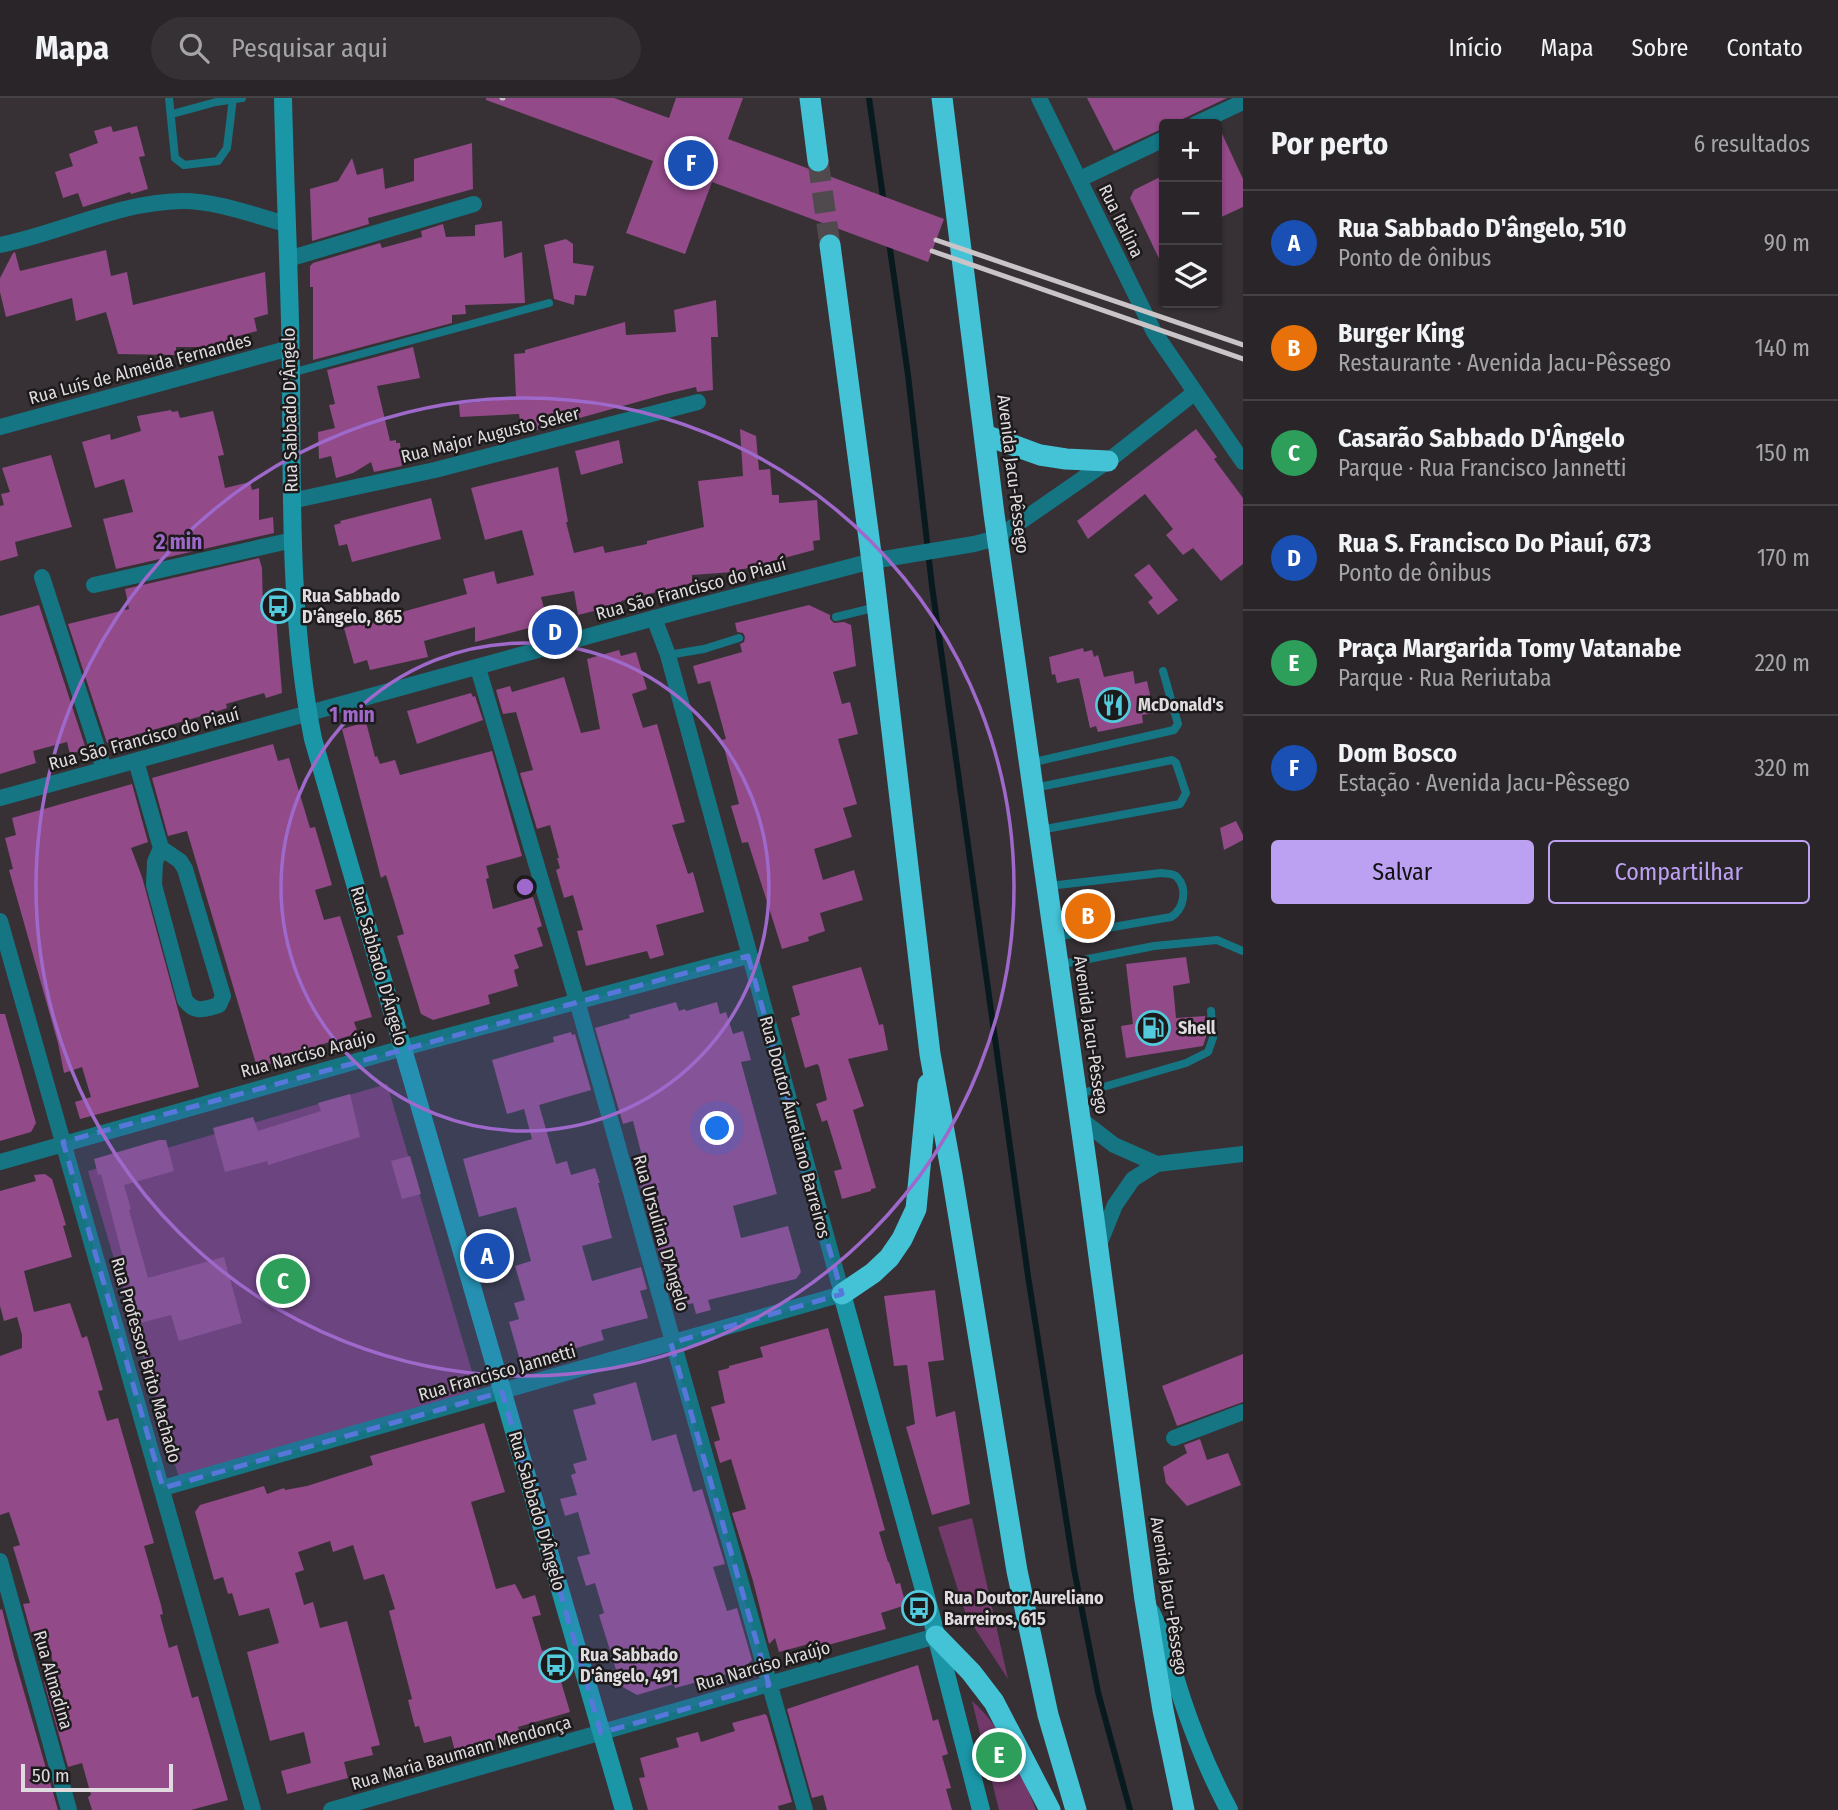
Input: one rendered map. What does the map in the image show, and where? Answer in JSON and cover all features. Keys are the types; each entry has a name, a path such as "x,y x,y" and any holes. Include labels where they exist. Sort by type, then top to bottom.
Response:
{"highway":[{"path":"810,98 818,161"},
{"name":"Avenida Jacu-Pêssego","path":"942,98 997,538 1048,886 1145,1600 1163,1710 1184,1810"},
{"path":"830,245 872,561 930,1054 1017,1571 1048,1715 1076,1810"},
{"path":"985,435 1041,455 1108,461"},
{"path":"842,1294 873,1273 889,1258 902,1239 916,1209 930,1054"},
{"path":"936,1636 971,1672 993,1702 1050,1810"}],"street":[{"name":"Rua Sabbado D'Ângelo","path":"283,98 291,373 291,501 297,630 308,715 624,1810"},
{"name":"Rua Italina","path":"1045,100 1154,332 1243,462"},
{"path":"1207,119 1243,102"},
{"path":"1080,179 1159,141"},
{"path":"0,245 111,212 147,204 183,201 212,205 286,224"},
{"path":"288,260 474,204"},
{"name":"Rua Luís de Almeida Fernandes","path":"0,427 290,348"},
{"name":"Rua São Francisco do Piauí","path":"0,799 654,618 872,561 997,538 1108,461 1194,393"},
{"name":"Rua Major Augusto Seker","path":"291,501 435,470 698,402"},
{"path":"94,585 293,540"},
{"path":"42,577 104,769"},
{"name":"Rua Doutor Áureliano Barreiros","path":"654,618 668,655 981,1810"},
{"name":"Rua Ursulina D'Angelo","path":"478,668 576,1001 805,1810"},
{"path":"136,761 161,848 155,862 154,885 185,1000 195,1010 219,1005 223,996 185,869 180,861 161,848"},
{"name":"Rua Professor Brito Machado","path":"0,921 253,1810"},
{"name":"Rua Narciso Araújo","path":"0,1162 403,1048 748,956"},
{"path":"1079,1118 1115,1145 1157,1164"},
{"path":"1097,1249 1119,1196 1133,1179 1157,1164 1243,1154"},
{"name":"Rua Francisco Jannetti","path":"163,1488 842,1294"},
{"path":"1174,1438 1243,1412"},
{"name":"Rua Almadina","path":"0,1561 69,1810"},
{"path":"1145,1600 1162,1634 1206,1766 1228,1810"},
{"name":"Rua Narciso Araújo","path":"601,1733 936,1636"},
{"name":"Rua Maria Baumann Mendonça","path":"331,1810 601,1733"}],"lane":[{"path":"169,98 175,158 184,165 218,161 227,148 233,98"},
{"path":"172,114 242,98"},
{"path":"291,373 549,303"},
{"path":"836,617 877,607"},
{"path":"668,655 704,649 739,638"},
{"path":"1030,763 1178,727 1163,671"},
{"path":"1034,788 1168,760 1175,763 1186,793 1180,804 1040,830"},
{"path":"1048,886 1161,873 1174,874 1180,880 1184,903 1180,912 1171,917 1055,937"},
{"path":"1058,965 1154,946 1217,940 1243,951"},
{"path":"1076,1095 1186,1063 1208,1052 1213,1038 1211,1011"}],"highlighted area":[{"path":"748,956 842,1294 671,1343 769,1685 601,1733 502,1392 163,1488 63,1142"}],"shaded area":[{"path":"387,1084 478,1392 179,1478 88,1171"},
{"path":"972,1518 1008,1679 966,1615 938,1527"},
{"path":"972,1701 984,1712 1003,1738 1036,1810 999,1810"}],"building":[{"path":"486,98 614,98 669,118 676,98 743,98 728,139 944,219 928,262 712,182 685,254 626,233 653,161"},
{"path":"1087,98 1227,98 1183,119 1159,119 1159,130 1114,151"},
{"path":"111,126 113,132 137,126 145,156 139,157 148,189 83,207 78,193 63,198 55,172 73,166 69,154 98,143 94,131"},
{"path":"1222,134 1243,179 1243,207 1222,217"},
{"path":"472,143 473,189 368,218 369,224 312,241 310,189 338,181 352,158 357,175 383,168 385,189 414,181 414,159"},
{"path":"1159,178 1159,259 1130,198 1134,190"},
{"path":"502,221 504,258 522,252 525,303 465,305 466,314 452,315 452,323 313,360 313,287 310,287 310,266 313,263 380,243 382,248 422,237 421,231 443,224 446,237 475,236 475,225"},
{"path":"566,239 573,244 573,263 594,266 586,296 575,295 574,305 554,299 544,245"},
{"path":"106,250 111,276 127,272 133,305 265,272 268,314 254,318 257,331 231,338 231,343 214,347 176,347 176,355 118,354 106,312 76,321 72,298 6,317 0,292 0,278 13,253 15,252 20,271"},
{"path":"716,300 718,337 711,337 713,390 697,392 696,387 522,434 519,414 460,417 459,404 516,398 514,354 625,322 626,335 676,332 674,310"},
{"path":"413,347 420,378 377,386 390,441 396,440 396,443 400,443 402,466 374,472 371,462 353,473 336,478 331,456 319,459 318,432 335,428 329,405 335,404 327,370"},
{"path":"178,411 180,418 213,411 224,455 218,456 225,488 250,482 252,490 259,488 259,520 273,517 274,533 116,569 103,519 133,512 124,479 95,488 82,442 110,434 111,440 141,431 137,416"},
{"path":"740,429 756,436 759,470 770,469 772,495 779,495 779,503 817,500 820,540 813,541 814,550 733,572 692,575 692,583 578,615 574,591 541,597 548,623 475,642 475,627 424,641 428,657 370,670 367,660 354,664 344,628 467,594 463,579 494,571 497,584 534,575 522,530 485,540 471,488 558,467 566,522 574,553 603,546 605,553 647,544 647,541 704,527 698,481 743,476"},
{"path":"1196,429 1243,498 1243,564 1221,581 1193,548 1183,555 1166,535 1173,529 1145,494 1088,539 1077,521"},
{"path":"619,440 623,463 581,475 575,451"},
{"path":"51,455 72,527 15,542 18,556 0,561 0,506 4,505 1,494 10,492 2,468"},
{"path":"431,498 441,539 352,562 347,544 339,546 334,525 341,523 340,521"},
{"path":"259,558 262,568 263,608 275,605 282,693 266,698 264,693 226,704 227,708 212,713 107,743 68,624 129,609 125,589"},
{"path":"1149,564 1178,600 1158,615 1148,602 1153,598 1134,575"},
{"path":"39,605 86,749 70,754 67,742 33,751 36,763 0,774 0,616"},
{"path":"809,605 830,615 834,623 844,622 851,625 856,666 833,672 842,704 850,702 858,734 838,739 857,804 843,808 852,837 814,849 823,880 854,870 863,900 820,913 825,931 808,937 809,941 782,949 748,842 742,843 731,806 739,804 722,740 726,739 710,681 698,684 693,666 742,652 740,644 745,637 743,633 737,632 735,623"},
{"path":"1083,648 1084,652 1092,650 1094,657 1098,655 1104,677 1133,671 1135,684 1147,681 1154,713 1142,715 1143,723 1098,732 1096,726 1090,728 1079,678 1057,683 1055,674 1052,675 1049,657"},
{"path":"619,650 621,656 636,652 647,689 632,694 643,728 657,724 685,822 672,825 688,874 693,872 704,912 656,925 664,955 650,959 647,951 586,966 577,931 583,930 573,895 564,898 556,870 560,868 559,858 550,825 537,829 520,773 533,770 516,712 503,714 496,690 510,686 512,692 564,677 581,733 600,729 587,659"},
{"path":"471,693 475,696 483,720 417,744 407,711"},
{"path":"366,722 375,757 377,756 380,764 395,760 400,775 492,751 522,856 486,866 493,909 533,897 542,926 537,928 543,946 514,955 519,968 514,970 518,986 488,995 490,1004 433,1020 421,1014 397,936 404,934 386,875 381,878 342,729"},
{"path":"273,744 278,761 289,758 310,828 315,827 332,885 315,890 324,920 340,916 372,1017 354,1022 358,1033 314,1047 316,1052 257,1067 187,831 168,836 152,778"},
{"path":"132,784 148,842 131,848 142,877 199,1087 80,1119 75,1102 91,1097 82,1067 64,1073 9,870 13,869 5,838 16,835 12,818"},
{"path":"1236,821 1243,840 1224,850 1220,828"},
{"path":"1186,957 1190,983 1173,986 1176,1018 1205,1016 1206,1037 1203,1046 1126,1058 1121,1026 1133,1024 1126,964"},
{"path":"861,967 879,1025 883,1024 888,1050 848,1059 864,1106 853,1110 876,1188 842,1199 834,1171 842,1169 827,1120 822,1122 816,1104 827,1100 819,1066 817,1064 805,1068 791,1018 800,1015 792,986"},
{"path":"676,1002 679,1011 686,1011 717,1002 720,1014 726,1012 733,1034 743,1031 751,1060 741,1062 777,1194 733,1206 741,1238 788,1226 801,1272 796,1279 708,1300 711,1310 696,1314 693,1303 679,1307 672,1281 667,1282 634,1163 643,1160 633,1121 623,1124 595,1028"},
{"path":"0,1014 5,1014 36,1123 31,1132 0,1141"},
{"path":"571,1032 572,1035 575,1034 591,1090 539,1105 556,1164 567,1161 571,1175 595,1168 600,1183 612,1238 582,1246 592,1281 641,1267 647,1289 640,1291 648,1318 601,1330 604,1340 521,1364 509,1322 519,1319 514,1303 525,1300 515,1266 531,1261 516,1207 479,1217 463,1159 532,1139 524,1109 507,1114 492,1060 554,1042 553,1037"},
{"path":"350,1094 360,1137 268,1165 267,1161 225,1172 213,1128 253,1117 258,1131 321,1111 318,1103"},
{"path":"166,1140 174,1171 124,1185 148,1278 224,1257 242,1323 179,1341 171,1315 140,1323 101,1174 98,1175 94,1159"},
{"path":"410,1156 421,1194 402,1199 391,1161"},
{"path":"45,1174 52,1179 66,1225 63,1226 72,1257 24,1271 34,1312 70,1303 82,1338 87,1336 103,1390 98,1391 107,1421 118,1418 154,1543 144,1546 161,1605 163,1614 160,1615 169,1648 177,1645 192,1698 198,1696 228,1800 191,1810 92,1810 88,1797 91,1795 82,1763 68,1767 44,1682 57,1678 49,1647 36,1651 23,1604 30,1603 13,1547 20,1545 9,1512 0,1515 0,1356 22,1348 22,1335 17,1317 4,1321 0,1306 0,1191 36,1181 34,1175"},
{"path":"935,1290 944,1360 928,1362 936,1417 955,1411 970,1504 932,1515 906,1427 915,1424 907,1365 894,1366 884,1296"},
{"path":"828,1328 885,1530 879,1532 906,1605 881,1613 886,1629 821,1647 820,1641 779,1652 775,1638 769,1644 732,1513 746,1509 731,1459 720,1463 714,1442 720,1440 711,1407 725,1403 718,1371 763,1357 760,1347"},
{"path":"1243,1354 1243,1402 1177,1426 1162,1386"},
{"path":"636,1382 652,1441 676,1434 693,1492 702,1489 725,1564 713,1567 727,1611 737,1608 752,1660 742,1670 675,1688 674,1684 637,1695 621,1686 599,1615 604,1613 595,1583 586,1586 577,1557 590,1554 578,1512 565,1516 560,1499 577,1495 571,1475 576,1473 573,1464 587,1460 573,1410 596,1404 593,1394"},
{"path":"484,1423 505,1492 471,1502 496,1589 515,1584 523,1599 535,1595 541,1615 532,1617 542,1651 551,1648 570,1712 518,1727 520,1733 455,1751 451,1736 424,1743 419,1726 415,1727 408,1700 412,1699 389,1611 395,1609 384,1574 364,1580 353,1545 333,1552 330,1541 298,1552 304,1570 295,1573 304,1605 313,1602 320,1628 347,1621 380,1745 371,1747 373,1755 344,1762 348,1778 287,1794 281,1771 311,1763 304,1732 270,1741 247,1652 279,1643 269,1608 239,1616 232,1593 228,1594 223,1577 214,1580 195,1512 200,1505 264,1486 267,1494 284,1488 307,1486 373,1465 370,1456"},
{"path":"1200,1439 1207,1460 1228,1453 1241,1485 1187,1506 1166,1483 1163,1467 1187,1453 1184,1445"},
{"path":"2,1609 14,1657 58,1810 0,1810"},
{"path":"918,1665 933,1721 938,1719 948,1754 942,1756 951,1788 946,1789 952,1810 827,1810 823,1795 812,1798 787,1709"},
{"path":"765,1714 792,1802 778,1806 779,1810 648,1810 639,1778 645,1777 640,1758 679,1747 676,1738 698,1732 701,1742 735,1731 732,1723"}],"waterway":[{"path":"869,98 884,204"},
{"path":"889,242 908,375 932,586 1028,1276 1074,1569 1098,1692 1130,1810"}],"tunnel":[{"path":"818,161 830,245"}],"railway":[{"path":"936,240 1243,345"},
{"path":"932,251 1243,359"}],"place":[{"name":"Dom Bosco","path":"691,163"},
{"name":"Rua Sabbado D'ângelo, 865","path":"278,606"},
{"name":"Rua S. Francisco Do Piauí, 673","path":"555,632"},
{"name":"McDonald's","path":"1113,705"},
{"name":"Burger King","path":"1088,916"},
{"name":"Shell","path":"1153,1028"},
{"name":"Rua Sabbado D'ângelo, 510","path":"487,1256"},
{"name":"Casarão Sabbado D'Ângelo","path":"283,1281"},
{"name":"Rua Doutor Aureliano Barreiros, 615","path":"919,1608"},
{"name":"Rua Sabbado D'ângelo, 491","path":"556,1665"},
{"name":"Praça Margarida Tomy Vatanabe","path":"999,1755"}]}
